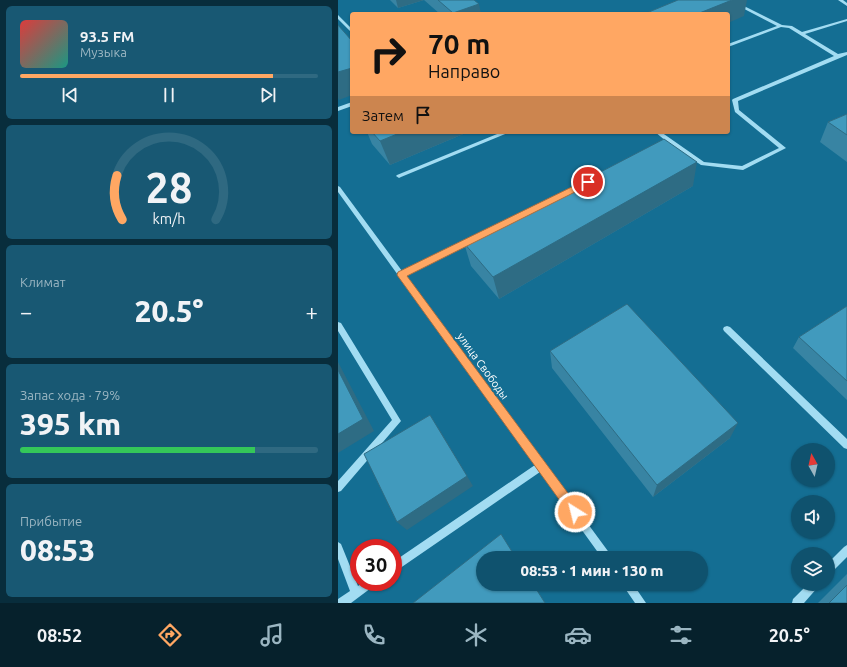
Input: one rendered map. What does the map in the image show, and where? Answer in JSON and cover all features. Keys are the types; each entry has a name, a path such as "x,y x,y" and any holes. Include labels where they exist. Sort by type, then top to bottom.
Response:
{"street":[{"path":"729,0 781,26 790,27 838,56"},
{"path":"840,0 847,6"},
{"path":"338,16 350,30"},
{"path":"801,34 847,20"},
{"path":"730,45 781,26"},
{"path":"661,134 703,164 743,168 783,148 737,110 735,100 847,53"},
{"path":"339,107 350,104"},
{"path":"399,176 502,134"},
{"path":"663,145 670,141"},
{"name":"улица Свободы","path":"338,188 603,551"},
{"path":"401,275 493,228"},
{"path":"338,325 397,421 338,488"},
{"path":"727,329 847,445"},
{"path":"402,562 541,466"},
{"path":"338,547 356,593"},
{"path":"835,563 847,550"},
{"path":"342,603 359,591"},
{"path":"632,591 641,603"},
{"path":"797,603 808,591"}],"building":[{"path":"438,0 474,0 479,4 456,12 452,12"},
{"path":"678,0 732,0 702,12 649,12"},
{"path":"338,25 350,39 350,69 338,72"},
{"path":"847,114 847,135 828,122"},
{"path":"374,134 397,134 380,141"},
{"path":"664,139 697,162 493,277 464,243"},
{"path":"627,304 738,423 657,485 550,351"},
{"path":"847,306 847,381 799,337"},
{"path":"338,370 363,419 338,434"},
{"path":"430,415 467,476 397,522 364,454"},
{"path":"501,534 512,551 479,551"},
{"path":"476,554 476,591 537,591 545,603 413,603"},
{"path":"847,585 847,603 829,603"}],"route":[{"path":"575,512 401,275 588,182"}]}
